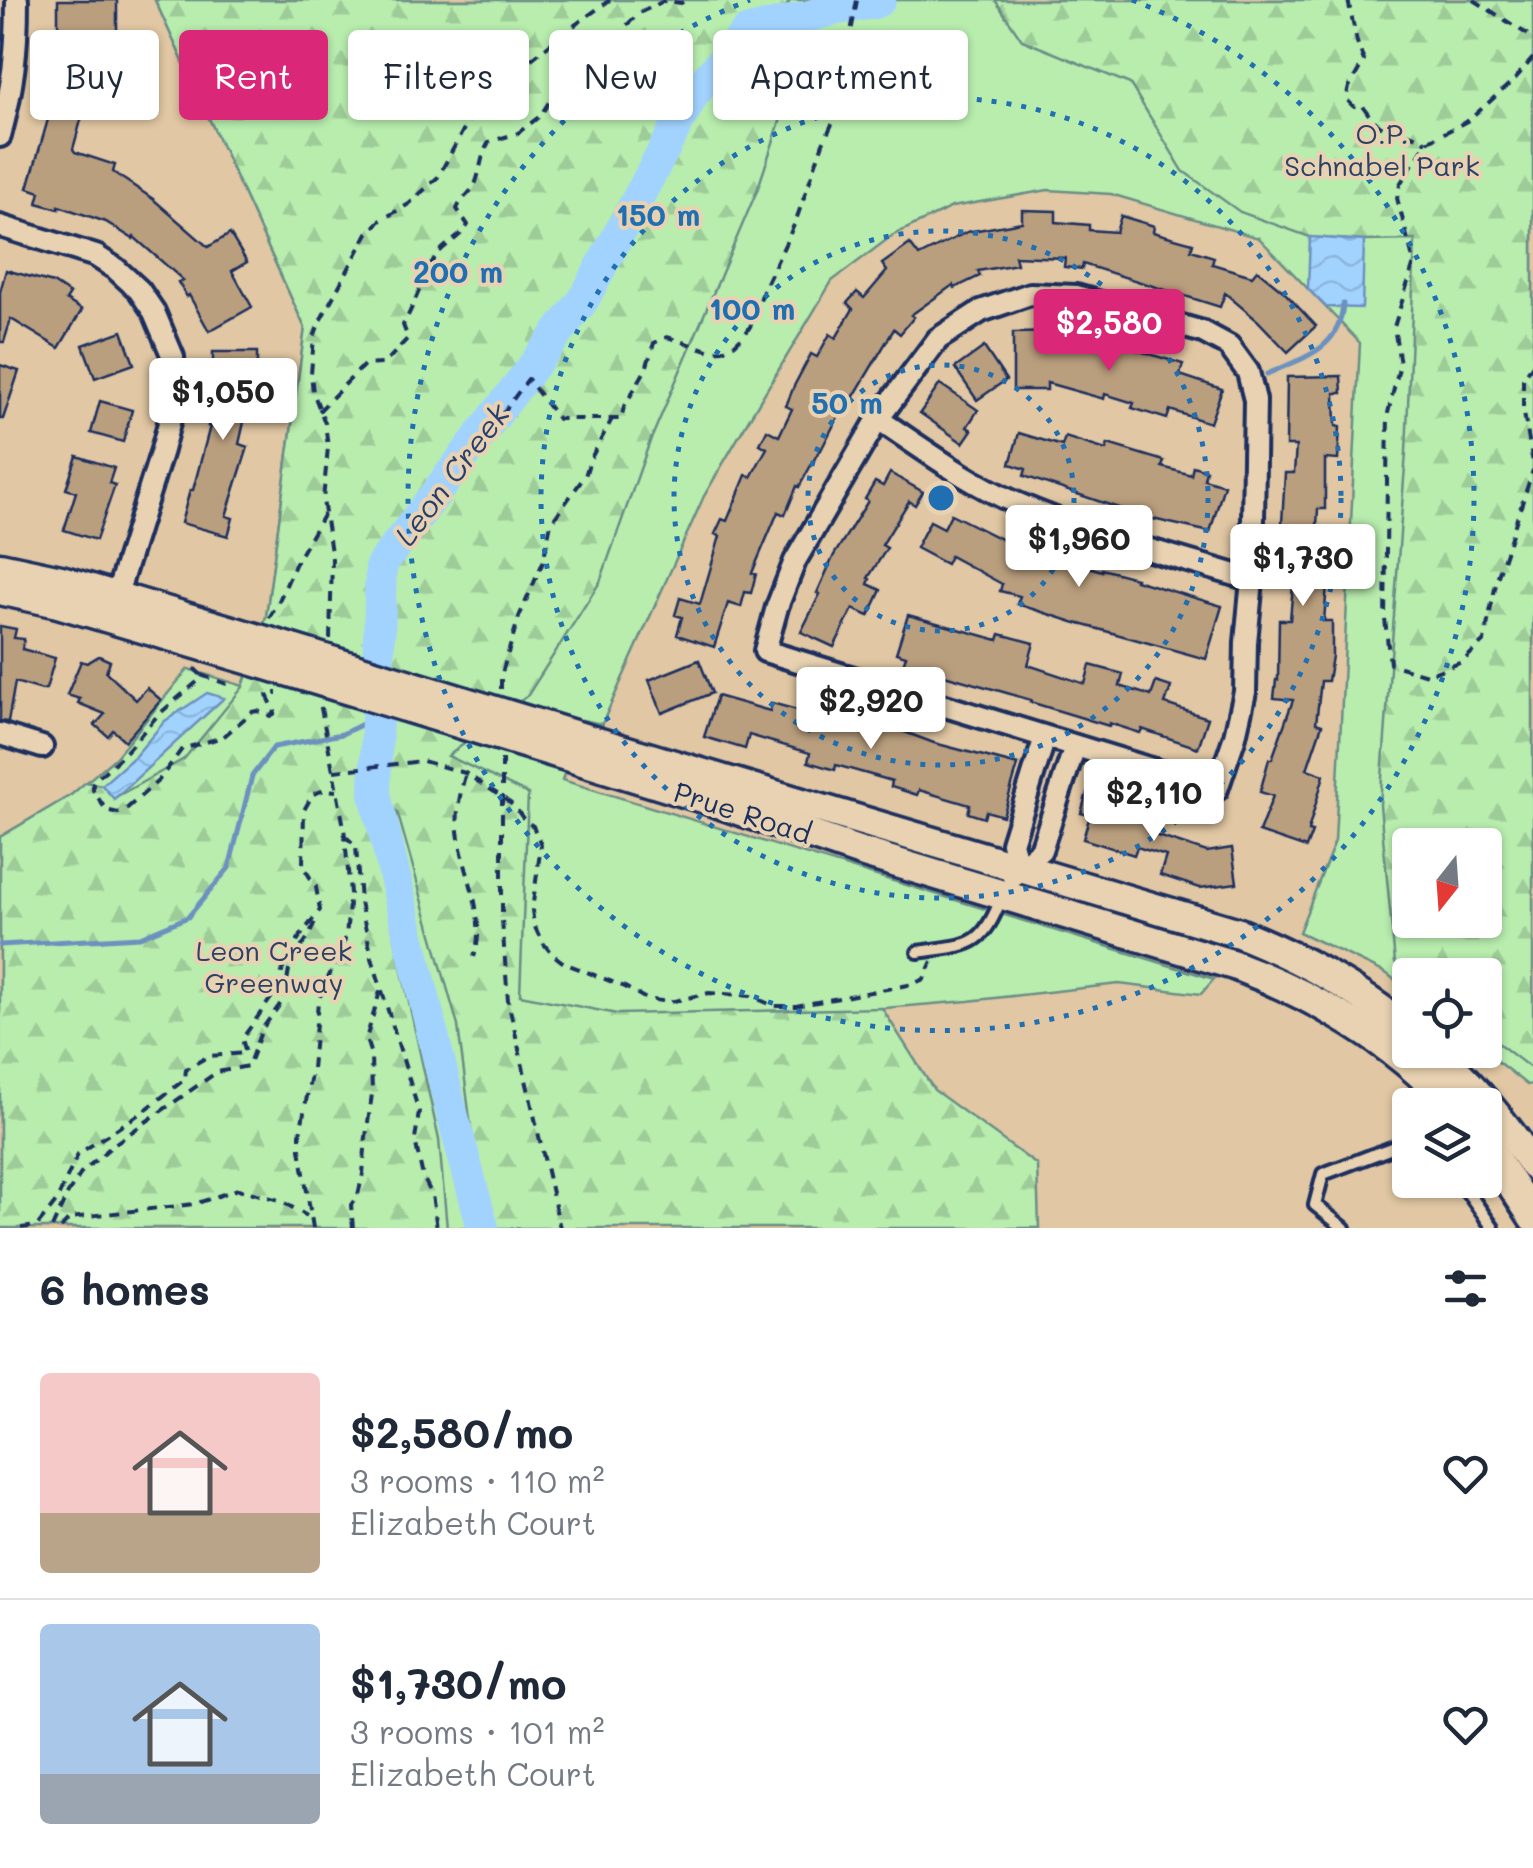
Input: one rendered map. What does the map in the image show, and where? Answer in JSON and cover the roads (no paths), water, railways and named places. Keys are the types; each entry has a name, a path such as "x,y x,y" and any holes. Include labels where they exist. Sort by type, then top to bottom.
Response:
{"main road":[{"name":"Prue Road","path":"0,567 61,580 113,607"},
{"name":"Prue Road","path":"0,590 58,603 113,607 263,648 586,751 1019,868 1238,933 1323,971 1392,1016"},
{"name":"Prue Road","path":"586,751 700,797 861,852 1234,964 1275,980 1357,1025 1434,1088"},
{"path":"1454,1068 1504,1123 1533,1165"},
{"path":"1502,1170 1533,1217"}],"street":[{"path":"0,136 12,91 8,47 17,0"},
{"path":"0,226 96,256 116,269 140,290 173,357 174,400 113,607"},
{"path":"1030,294 1076,296 1203,332 1230,346 1248,372 1256,400 1252,580 1245,692 1217,789 765,651 776,608 795,561 878,418 938,339 980,311 1030,294"},
{"path":"878,418 942,462 1014,503 1252,580"},
{"path":"0,734 42,747"},
{"path":"1019,868 1012,843 1045,737"},
{"path":"1002,895 1019,868 1041,850 1075,746"}],"lane":[{"path":"918,952 979,939 991,926 1002,895"},
{"path":"1344,1228 1316,1205 1323,1174 1392,1148"},
{"path":"1472,1198 1494,1228"}],"water":[{"path":"1310,237 1364,241 1362,308 1326,307 1308,289"},
{"path":"207,693 224,698 114,799 102,785 135,756 165,721"}],"waterway":[{"name":"Leon Creek","path":"483,1228 375,794 381,565 584,299 693,95 746,32 880,0"},
{"path":"1267,374 1307,357 1327,342 1335,332 1343,304"},
{"path":"0,945 140,937 188,917 229,868 252,776 274,747 342,734 377,717"}],"park label":[{"name":"O.P. Schnabel Park","path":"1382,149"},
{"name":"Leon Creek Greenway","path":"274,966"}]}
